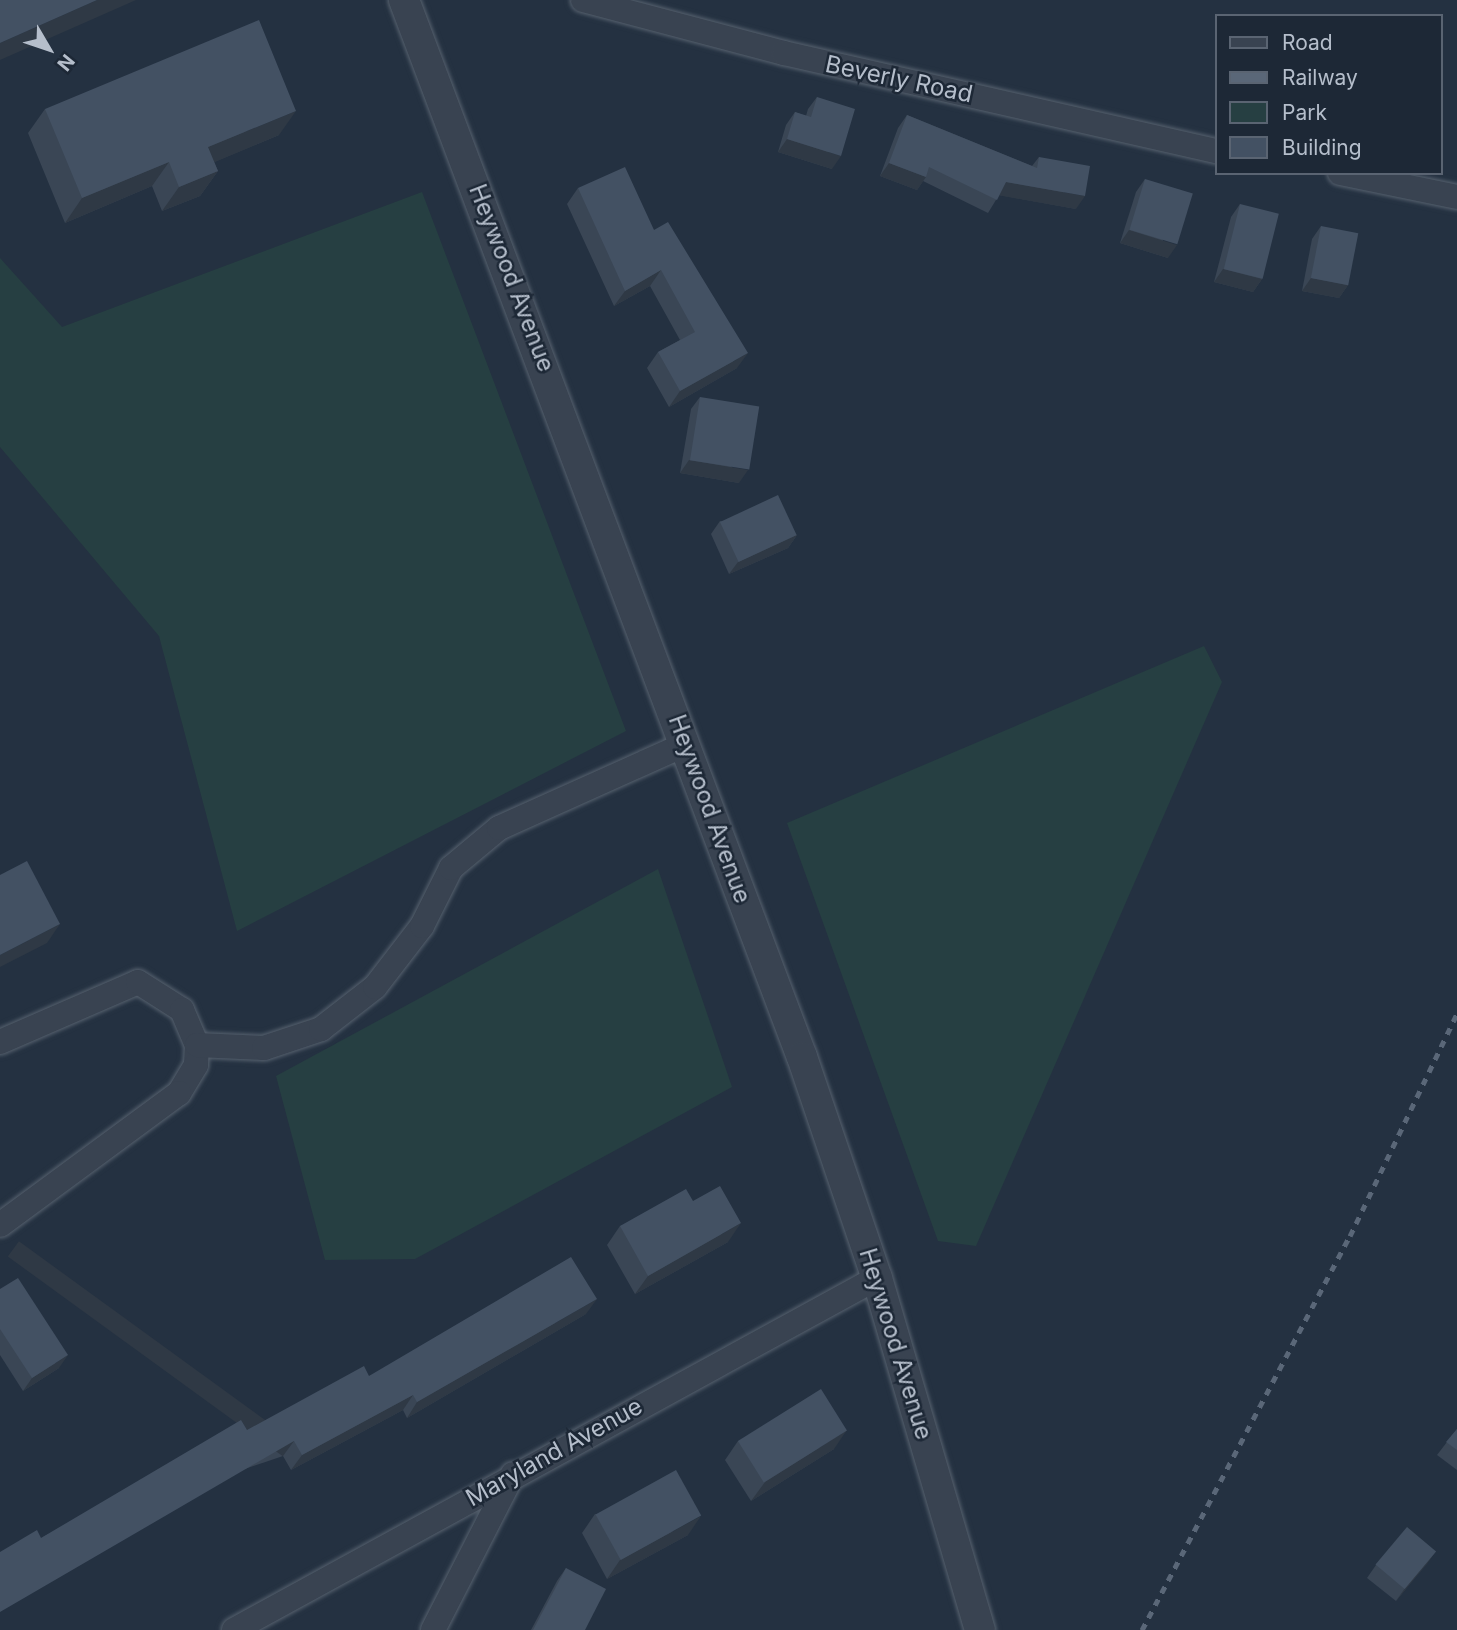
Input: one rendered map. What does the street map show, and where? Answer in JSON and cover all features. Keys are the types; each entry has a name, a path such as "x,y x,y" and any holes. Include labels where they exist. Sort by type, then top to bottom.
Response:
{"street":[{"name":"Heywood Avenue","path":"404,0 686,744 877,1278 977,1619"},
{"name":"Beverly Road","path":"583,0 784,53 1216,150"},
{"path":"1349,175 1457,197"},
{"path":"197,1045 264,1048 321,1029 375,986 422,926 452,868 499,828 686,744"},
{"path":"0,1042 138,982 182,1010 197,1045 196,1065 178,1093 0,1226"},
{"name":"Maryland Avenue","path":"234,1630 513,1474 877,1278"},
{"path":"433,1630 513,1474"}],"green space":[{"path":"422,192 626,731 237,931 159,636 0,447 0,258 62,327"},
{"path":"1204,646 1222,682 976,1246 938,1241 787,823"},
{"path":"658,869 732,1087 415,1259 325,1260 276,1076"}],"building":[{"path":"0,0 97,0 0,43"},
{"path":"259,20 296,111 208,147 218,171 179,187 169,162 82,198 45,109"},
{"path":"817,97 855,109 841,156 787,139 795,112 811,117"},
{"path":"907,115 1037,168 1039,157 1090,166 1085,196 1006,182 997,200 929,167 926,177 889,163"},
{"path":"625,167 654,230 668,222 748,353 680,391 658,352 695,332 661,270 625,291 578,188"},
{"path":"1145,179 1193,194 1177,244 1130,230"},
{"path":"1240,204 1279,214 1263,279 1224,269"},
{"path":"1321,226 1358,233 1348,285 1311,278"},
{"path":"700,397 759,406 749,470 690,460"},
{"path":"778,495 797,535 739,562 720,522"},
{"path":"27,861 60,924 0,955 0,875"},
{"path":"720,1186 741,1223 648,1276 620,1226 686,1189 693,1201"},
{"path":"571,1257 597,1299 417,1402 413,1395 302,1455 294,1441 0,1612 0,1552 37,1530 41,1538 241,1420 247,1430 364,1366 369,1376"},
{"path":"18,1278 68,1355 32,1378 0,1329 0,1289"},
{"path":"821,1389 847,1431 764,1482 738,1441"},
{"path":"1457,1429 1457,1450 1446,1442"},
{"path":"676,1470 701,1515 621,1560 596,1515"},
{"path":"1407,1527 1436,1551 1405,1589 1376,1565"},
{"path":"566,1568 606,1589 585,1630 533,1630"}],"railway":[{"path":"1142,1630 1350,1236 1457,1014"}]}
